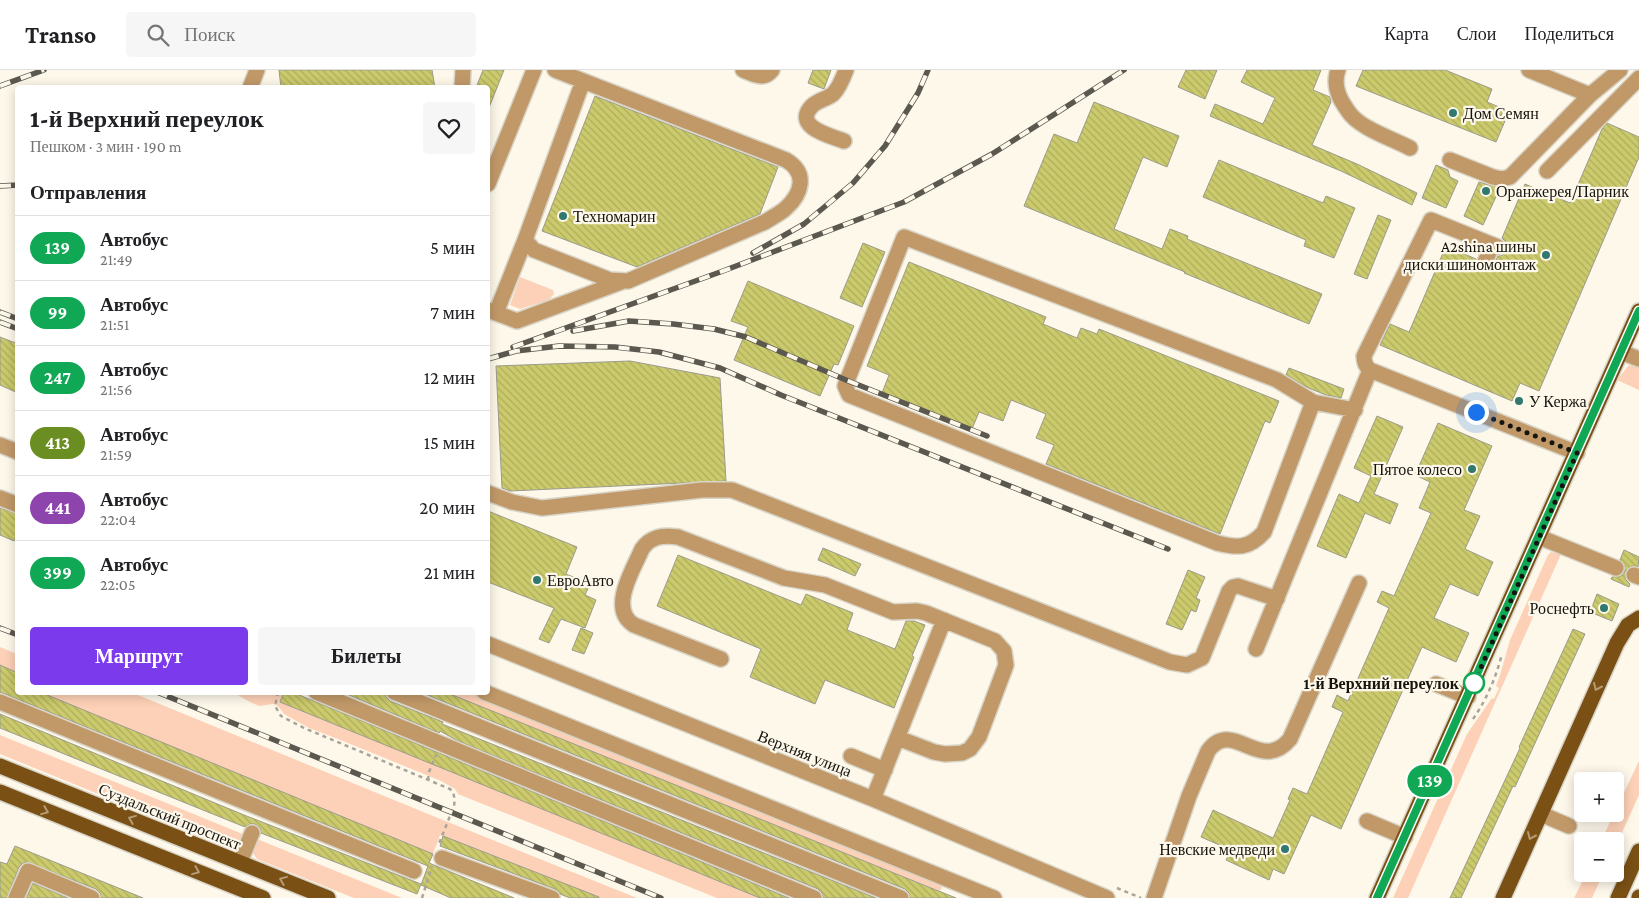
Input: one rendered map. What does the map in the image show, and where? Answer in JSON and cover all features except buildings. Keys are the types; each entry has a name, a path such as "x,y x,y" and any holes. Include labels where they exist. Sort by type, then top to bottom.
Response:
{"main road":[{"path":"1377,898 1639,311"},
{"path":"1503,898 1617,643 1628,625 1639,618"},
{"name":"Суздальский проспект","path":"0,766 328,898"},
{"path":"0,792 263,898"},
{"path":"1618,898 1639,851"}],"street":[{"path":"251,85 257,70"},
{"path":"462,85 463,70"},
{"path":"490,179 534,70"},
{"path":"556,70 786,160 793,164 801,179 796,196 790,204 765,222 628,281 517,321 492,311 525,240 583,81"},
{"path":"743,70 761,76 769,74 772,70"},
{"path":"844,140 815,130 809,124 808,118 812,105 832,94 838,87 846,70"},
{"path":"1338,70 1335,79 1338,94 1352,116 1410,148"},
{"path":"1530,70 1590,95"},
{"path":"1450,160 1493,177 1502,179 1510,177 1590,95 1620,70"},
{"path":"1547,171 1639,78"},
{"path":"1485,262 1495,246 1430,220 1364,356 1366,366 1370,370 1577,453"},
{"path":"1313,402 1264,532 1257,540 1248,545 1238,547 1217,543 854,397 846,391 845,386 904,237 1276,380 1313,402 1355,410"},
{"path":"525,240 534,250 610,280 622,282"},
{"path":"1621,352 1639,358"},
{"path":"1256,650 1370,370"},
{"path":"0,445 15,451"},
{"path":"490,494 526,506 542,508 702,490 732,490 1170,662 1187,665 1202,658 1229,591 1232,588 1238,586 1277,598"},
{"path":"0,498 15,504"},
{"path":"721,659 634,625 624,615 622,608 624,590 642,549 652,538 660,536 678,537 784,578 825,585 893,612 917,611 944,620 987,637 1001,646 1004,651 1006,665 978,737 970,749 954,754 934,752 898,738"},
{"path":"1540,536 1616,568"},
{"path":"1154,898 1189,796 1208,751 1218,740 1226,739 1263,752 1278,750 1285,745 1290,739 1359,583"},
{"path":"873,799 944,620"},
{"name":"Верхняя улица","path":"490,645 873,799 1107,898"},
{"path":"1436,684 1468,697"},
{"path":"490,694 971,894 994,898"},
{"path":"323,695 814,898"},
{"path":"401,695 901,898"},
{"path":"0,702 414,871"},
{"path":"851,756 885,770"},
{"path":"1541,814 1569,826"},
{"path":"1367,821 1405,837"},
{"path":"240,862 252,833"},
{"path":"437,857 552,898"},
{"path":"16,898 28,871 60,892 92,898"}],"path":[{"path":"277,695 275,706 281,716 314,732 450,789 453,792 455,800 422,898"},
{"path":"428,780 429,772 440,744"}],"shaded area":[{"path":"520,277 553,290 554,294 549,300 520,309 510,305"},
{"path":"1639,363 1639,390 1617,380 1628,366"},
{"path":"1551,552 1561,554 1408,898 1393,898 1467,734 1492,698 1494,699 1499,688 1496,686 1510,640"},
{"path":"0,647 15,653 15,672 0,665"},
{"path":"45,695 138,695 637,898 600,898 440,835 433,854"},
{"path":"238,695 283,695 280,702 760,898 717,898 458,794 455,789 441,781 309,728 284,714 278,706 273,704 259,706"},
{"path":"450,695 479,695 933,879 940,883 942,887 940,891"},
{"path":"0,735 245,835 238,848 231,848 0,754"},
{"path":"1639,761 1639,795 1622,832 1605,832 1610,822 1624,822 1624,793"},
{"path":"257,839 402,898 354,898 257,859 253,853"},
{"path":"1582,882 1599,882 1592,898 1574,898"}],"railway":[{"path":"0,86 44,70"},
{"path":"753,253 804,224 853,183 885,146 918,93 928,70"},
{"path":"513,347 723,271 904,202 992,154 1124,70"},
{"path":"0,186 15,185"},
{"path":"0,312 15,318"},
{"path":"573,331 629,321 714,329 746,337 846,380 987,436"},
{"path":"0,322 15,328"},
{"path":"490,358 516,351 559,346 615,347 659,352 720,368 781,395 1168,549"},
{"path":"0,628 15,634"},
{"path":"164,695 661,898"}],"bus line":[{"name":"139","path":"1377,898 1639,311"}],"place":[{"name":"Дом Семян","path":"1453,113"},
{"name":"Оранжерея/Парник","path":"1486,191"},
{"name":"Техномарин","path":"563,216"},
{"name":"A2shina шины диски шиномонтаж","path":"1546,255"},
{"name":"У Кержа","path":"1519,401"},
{"name":"Пятое колесо","path":"1472,469"},
{"name":"ЕвроАвто","path":"537,580"},
{"name":"Роснефть","path":"1604,608"},
{"name":"1-й Верхний переулок","path":"1474,683"},
{"name":"Невские медведи","path":"1285,849"}],"route":[{"path":"1474,683 1577,453 1476,412"}]}
